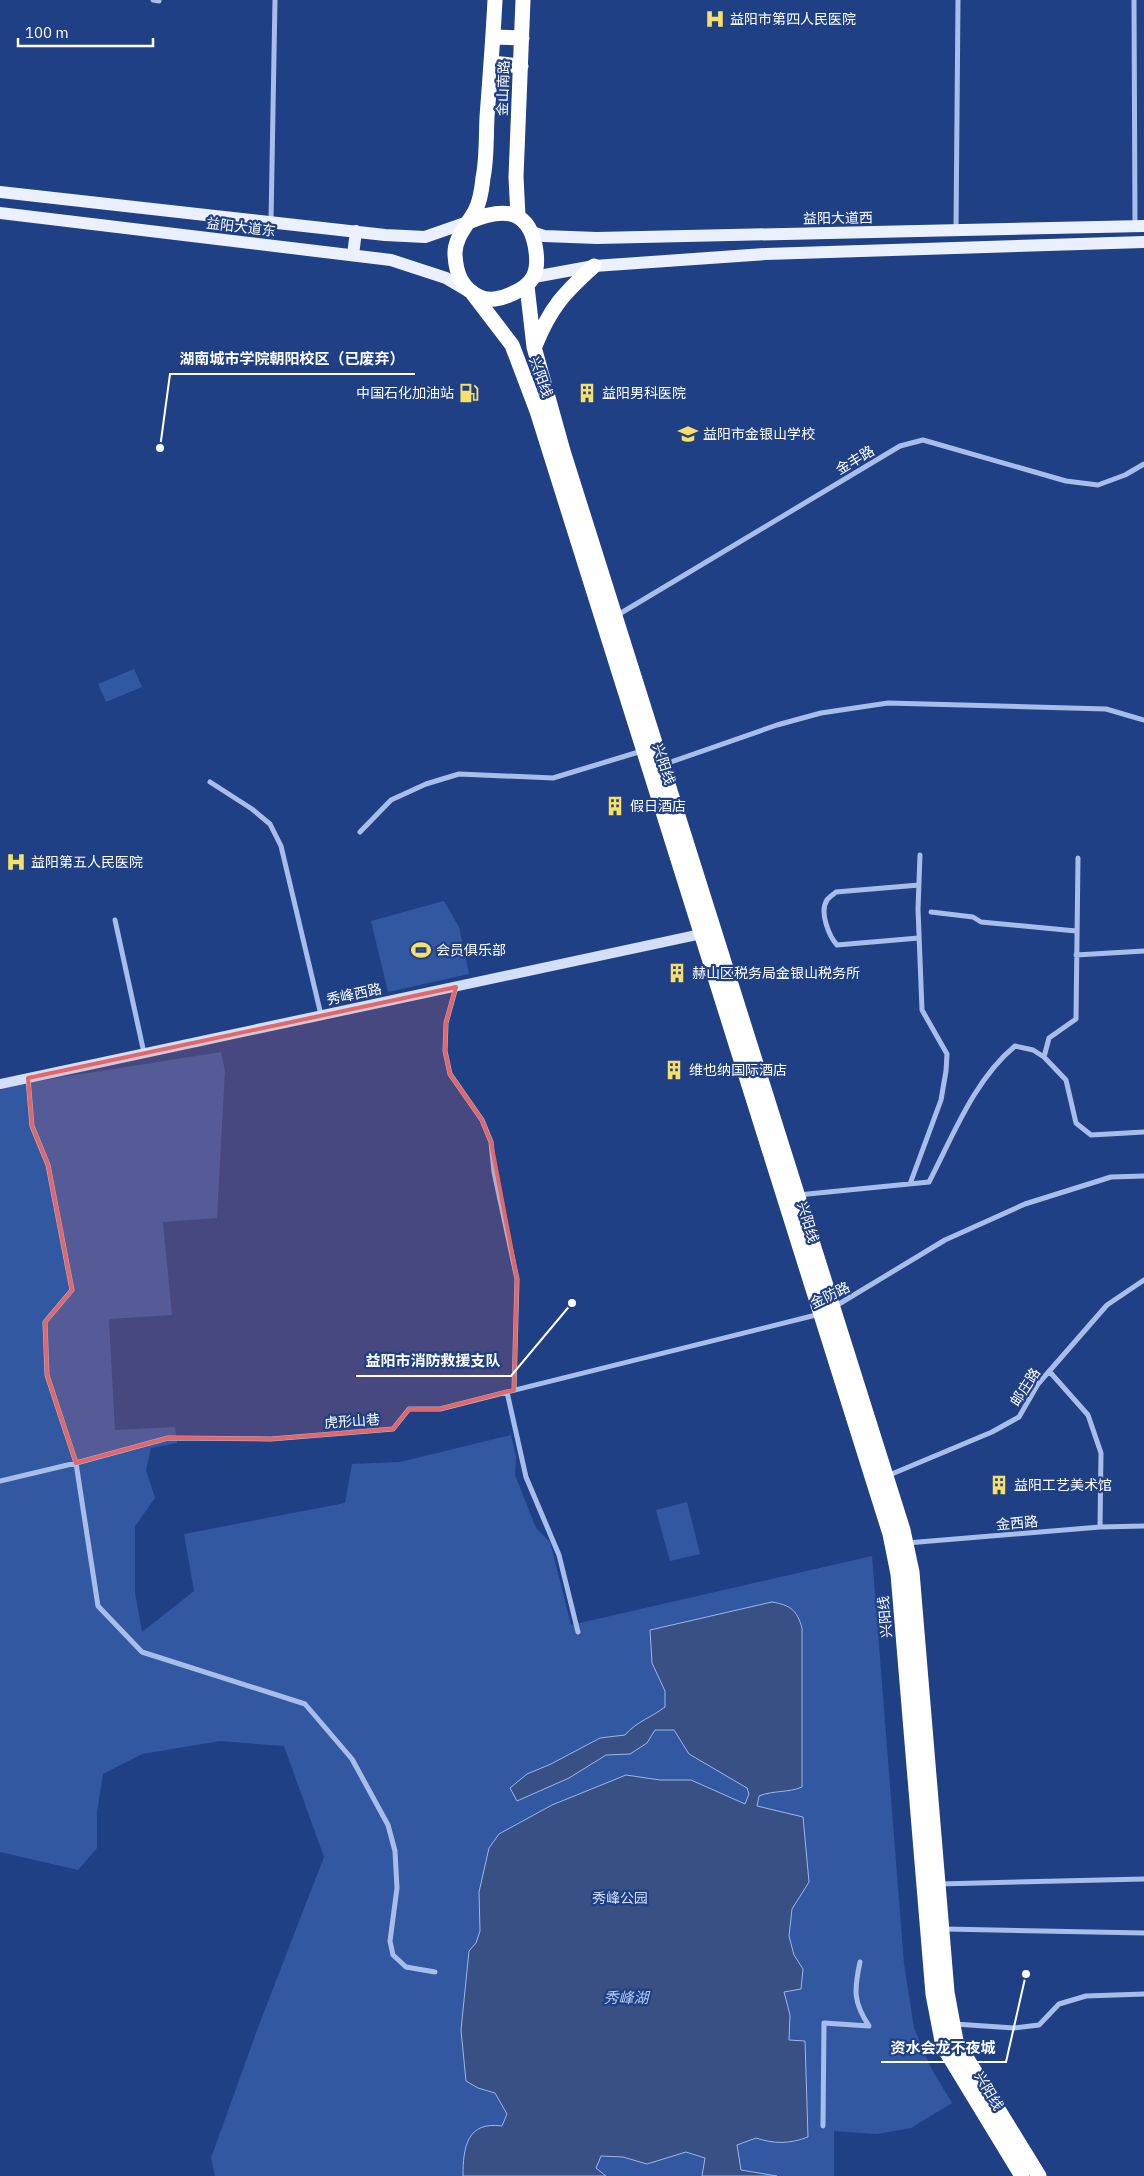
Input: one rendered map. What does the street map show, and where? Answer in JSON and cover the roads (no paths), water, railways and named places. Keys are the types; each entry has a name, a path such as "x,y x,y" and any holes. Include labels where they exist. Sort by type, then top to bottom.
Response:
{"highway":[{"name":"金山南路","path":"468,222 476,209 484,176 495,0"},
{"name":"金山南路","path":"518,216 516,178 523,0"},
{"path":"493,37 522,38"},
{"path":"491,63 520,66"},
{"path":"489,213 518,216 527,222 532,232 538,262 530,281 502,298 484,299 473,294 464,287 454,252 468,222 489,213"},
{"path":"534,347 546,317 566,290 594,266"},
{"name":"兴阳线","path":"530,281 534,347 609,620 642,750 798,1195 827,1311"},
{"name":"兴阳线","path":"473,294 512,345 662,765 707,933 880,1479 899,1544 898,1574 935,1929 956,2040 1039,2176"},
{"name":"兴阳线","path":"935,1929 933,1994 943,2046 1022,2176"}],"main road":[{"path":"0,192 425,237 468,222"},
{"name":"益阳大道东","path":"0,213 391,260 446,278 473,294"},
{"name":"益阳大道西","path":"532,232 544,236 597,238 1140,226"},
{"path":"353,256 356,231"},
{"path":"530,281 594,266 766,254 1144,242"}],"street":[{"path":"272,222 274,0"},
{"path":"956,230 958,0"},
{"path":"1134,0 1140,226"},
{"name":"金丰路","path":"609,620 900,446 923,440 1066,481 1098,486 1125,475 1144,464"},
{"path":"662,765 777,725 821,713 888,703 1106,709 1144,720"},
{"path":"360,832 391,800 426,784 459,774 552,778 642,750"},
{"path":"210,782 252,809 270,824 281,846 321,1016"},
{"path":"910,1184 941,1100 947,1054 922,1010 919,938 920,855"},
{"path":"1044,1057 1049,1038 1076,1019 1078,858"},
{"path":"919,885 836,892 827,899 824,908 830,937 837,945 919,938"},
{"path":"931,912 973,917 981,922 1076,931"},
{"path":"115,920 144,1053"},
{"name":"秀峰西路","path":"0,1084 707,933"},
{"path":"1076,955 1144,952"},
{"path":"456,987 446,1023 445,1050 450,1074 482,1120 491,1142 494,1172 517,1279 514,1390"},
{"path":"798,1195 929,1182 978,1090 1004,1055 1015,1046 1033,1050 1044,1057 1066,1080 1076,1123 1091,1135 1144,1132"},
{"path":"28,1078 32,1126 48,1164 72,1290 45,1322 47,1376 76,1464 98,1606 142,1652 305,1704 352,1759 388,1825 395,1851 397,1888 390,1941 393,1955 406,1967 435,1972"},
{"name":"金防路","path":"507,1392 827,1311 945,1240 1025,1204 1111,1177 1144,1176"},
{"name":"邮庄路","path":"880,1479 992,1432 1020,1416 1038,1384 1107,1306 1144,1280"},
{"path":"1049,1371 1088,1415 1102,1453 1100,1527"},
{"path":"507,1392 526,1477 559,1555 578,1632"},
{"name":"虎形山巷","path":"0,1481 76,1464 168,1438 271,1439 393,1429 409,1409 440,1409 507,1392"},
{"name":"金西路","path":"899,1544 1100,1527 1144,1526"},
{"path":"931,1884 1144,1879"},
{"path":"935,1929 1144,1933"},
{"path":"823,2126 824,2023 869,2026 858,2009 856,1994 860,1962"},
{"path":"953,2024 1014,2028 1038,2025 1059,2004 1086,1996 1144,1994"}],"water":[{"name":"秀峰湖","path":"772,1602 792,1609 798,1617 802,1628 802,1787 759,1796 757,1806 803,1817 809,1882 792,1909 789,1936 794,1955 803,1969 801,1989 784,1992 790,2015 789,2040 805,2041 808,2137 782,2142 756,2138 737,2145 741,2170 777,2176 702,2176 705,2158 686,2152 647,2164 623,2157 601,2156 596,2168 606,2176 463,2176 464,2155 469,2138 481,2128 502,2126 507,2114 495,2093 478,2088 466,2081 461,2030 469,1951 476,1943 480,1931 479,1892 489,1848 499,1834 552,1805 626,1775 660,1780 691,1780 745,1804 749,1794 747,1788 689,1754 674,1730 655,1730 647,1743 630,1754 606,1755 569,1778 517,1801 510,1788 527,1774 551,1764 600,1738 625,1735 665,1707 665,1691 652,1663 650,1630"}],"place":[{"name":"益阳市第四人民医院","path":"715,19"},
{"name":"中国石化加油站","path":"469,393"},
{"name":"益阳男科医院","path":"587,393"},
{"name":"益阳市金银山学校","path":"688,434"},
{"name":"湖南城市学院朝阳校区（已废弃）","path":"160,448"},
{"name":"假日酒店","path":"615,806"},
{"name":"益阳第五人民医院","path":"16,862"},
{"name":"会员俱乐部","path":"421,950"},
{"name":"赫山区税务局金银山税务所","path":"677,973"},
{"name":"维也纳国际酒店","path":"674,1070"},
{"name":"益阳市消防救援支队","path":"572,1303"},
{"name":"益阳工艺美术馆","path":"999,1485"},
{"name":"资水会龙不夜城","path":"1026,1974"}],"park label":[{"name":"秀峰公园","path":"620,1898"}]}
